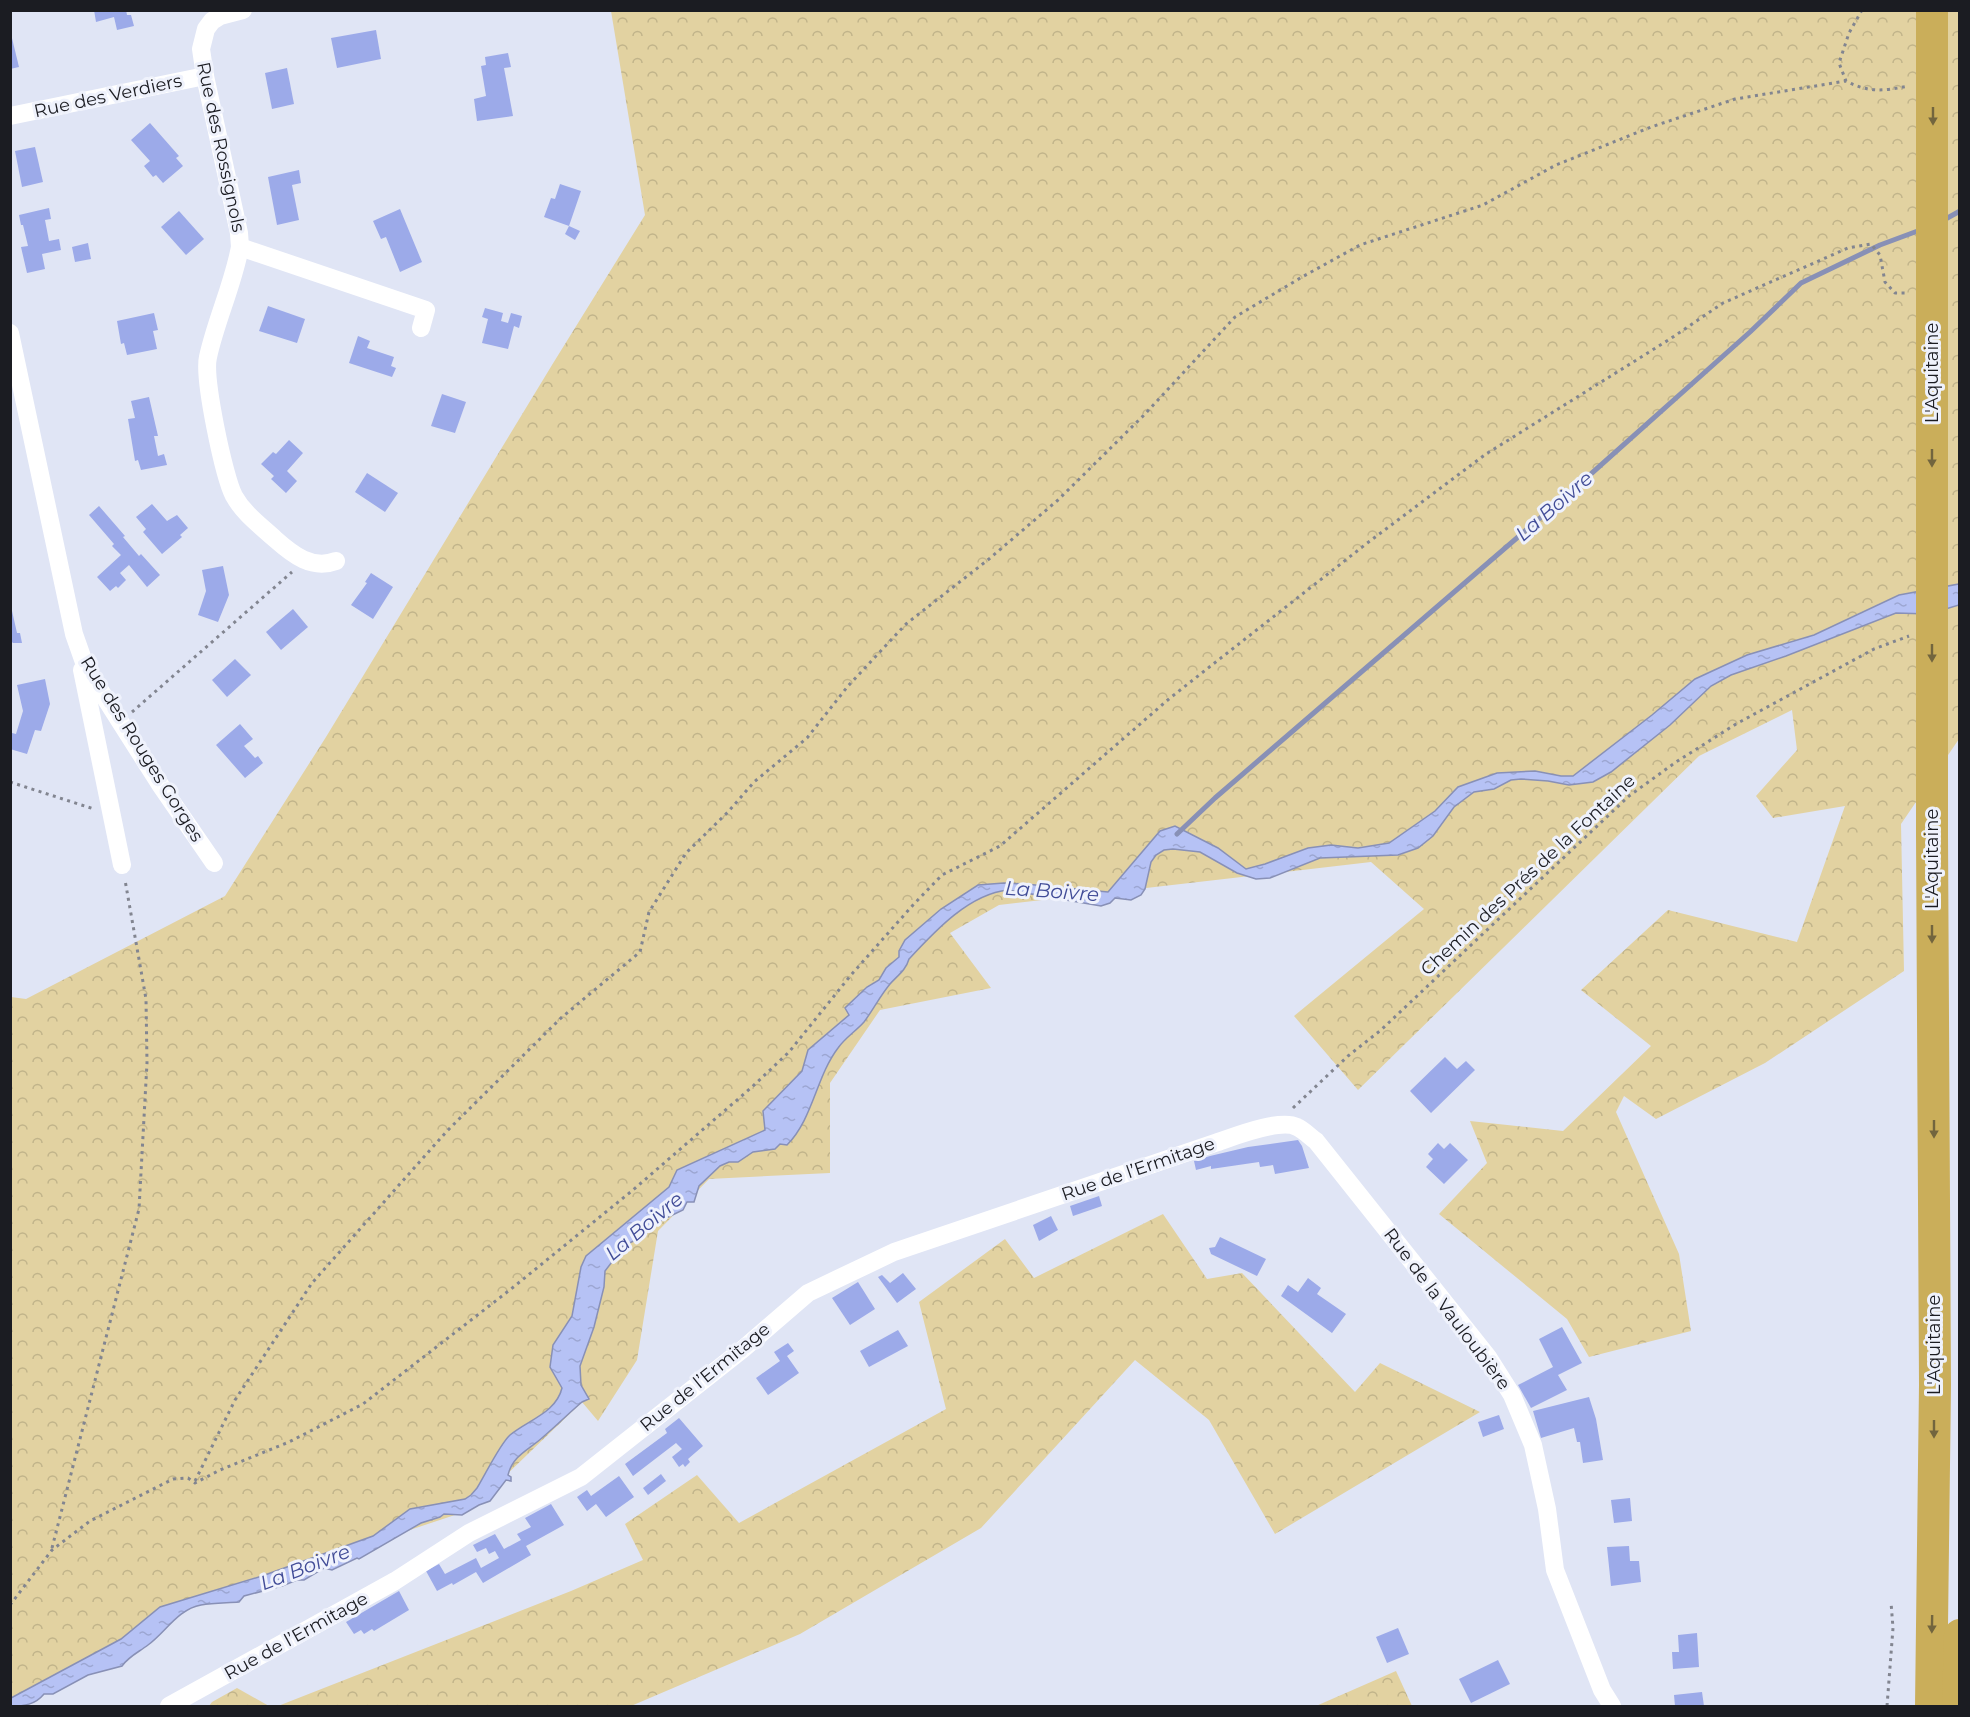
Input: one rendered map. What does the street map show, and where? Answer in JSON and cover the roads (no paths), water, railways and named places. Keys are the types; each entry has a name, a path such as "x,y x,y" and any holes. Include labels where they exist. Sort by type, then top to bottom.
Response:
{"highway":[{"name":"L'Aquitaine","path":"1931,1707 1935,1397 1932,10"},
{"path":"1958,1707 1959,1635"}],"street":[{"name":"Rue des Rossignols","path":"243,10 220,15 206,29 201,49 240,247 207,359 208,388 228,483 234,497 244,510 283,546 306,562 331,563 336,561"},
{"name":"Rue des Verdiers","path":"10,116 205,76"},
{"path":"240,247 426,310 421,328"},
{"name":"Rue des Rouges Gorges","path":"11,334 122,865"},
{"name":"Rue des Rouges Gorges","path":"74,634 86,668 214,863"},
{"name":"Rue de l’Ermitage","path":"169,1707 395,1581 469,1533 581,1477 743,1349 808,1293 894,1252 1163,1160 1276,1125"},
{"name":"Rue de la Vauloubière","path":"1276,1125 1296,1126 1316,1141 1488,1357 1512,1395 1533,1445 1555,1570 1598,1680 1612,1707"}],"water":[{"path":"1959,584 1959,605 1929,614 1896,613 1731,675 1711,686 1670,725 1611,772 1593,782 1569,785 1521,779 1511,780 1494,789 1474,792 1454,807 1433,836 1418,848 1398,855 1320,858 1270,878 1256,879 1237,873 1200,852 1164,850 1151,862 1145,889 1141,895 1131,900 1115,898 1110,903 1101,906 1008,890 994,893 966,906 941,926 909,959 904,970 886,989 864,1022 838,1048 824,1072 803,1123 787,1145 780,1144 775,1149 753,1152 738,1162 729,1162 720,1166 699,1186 694,1202 687,1202 683,1210 662,1220 643,1236 618,1249 615,1258 605,1271 604,1287 594,1327 580,1366 581,1385 589,1399 582,1402 514,1462 508,1475 511,1481 506,1480 490,1501 462,1515 444,1514 421,1523 359,1559 332,1570 324,1568 304,1580 297,1580 244,1596 239,1602 193,1607 185,1611 122,1666 88,1675 53,1694 44,1694 37,1701 29,1704 11,1706 11,1698 121,1639 160,1607 262,1576 373,1536 410,1509 465,1499 471,1495 506,1439 548,1410 559,1397 562,1388 550,1367 553,1345 572,1316 581,1267 586,1256 669,1187 677,1170 765,1130 763,1111 802,1071 808,1050 849,1015 845,1008 867,987 879,980 886,968 899,957 899,951 905,940 941,909 978,885 1025,884 1108,892 1160,831 1175,826 1218,848 1246,869 1308,848 1331,845 1358,848 1389,843 1435,811 1458,787 1497,773 1535,771 1573,776 1695,679 1747,655 1814,635 1899,595"}],"waterway":[{"name":"La Boivre","path":"1942,221 1960,211"},
{"name":"La Boivre","path":"1177,834 1215,798 1583,481 1750,332 1801,283 1880,245 1923,229"}]}
